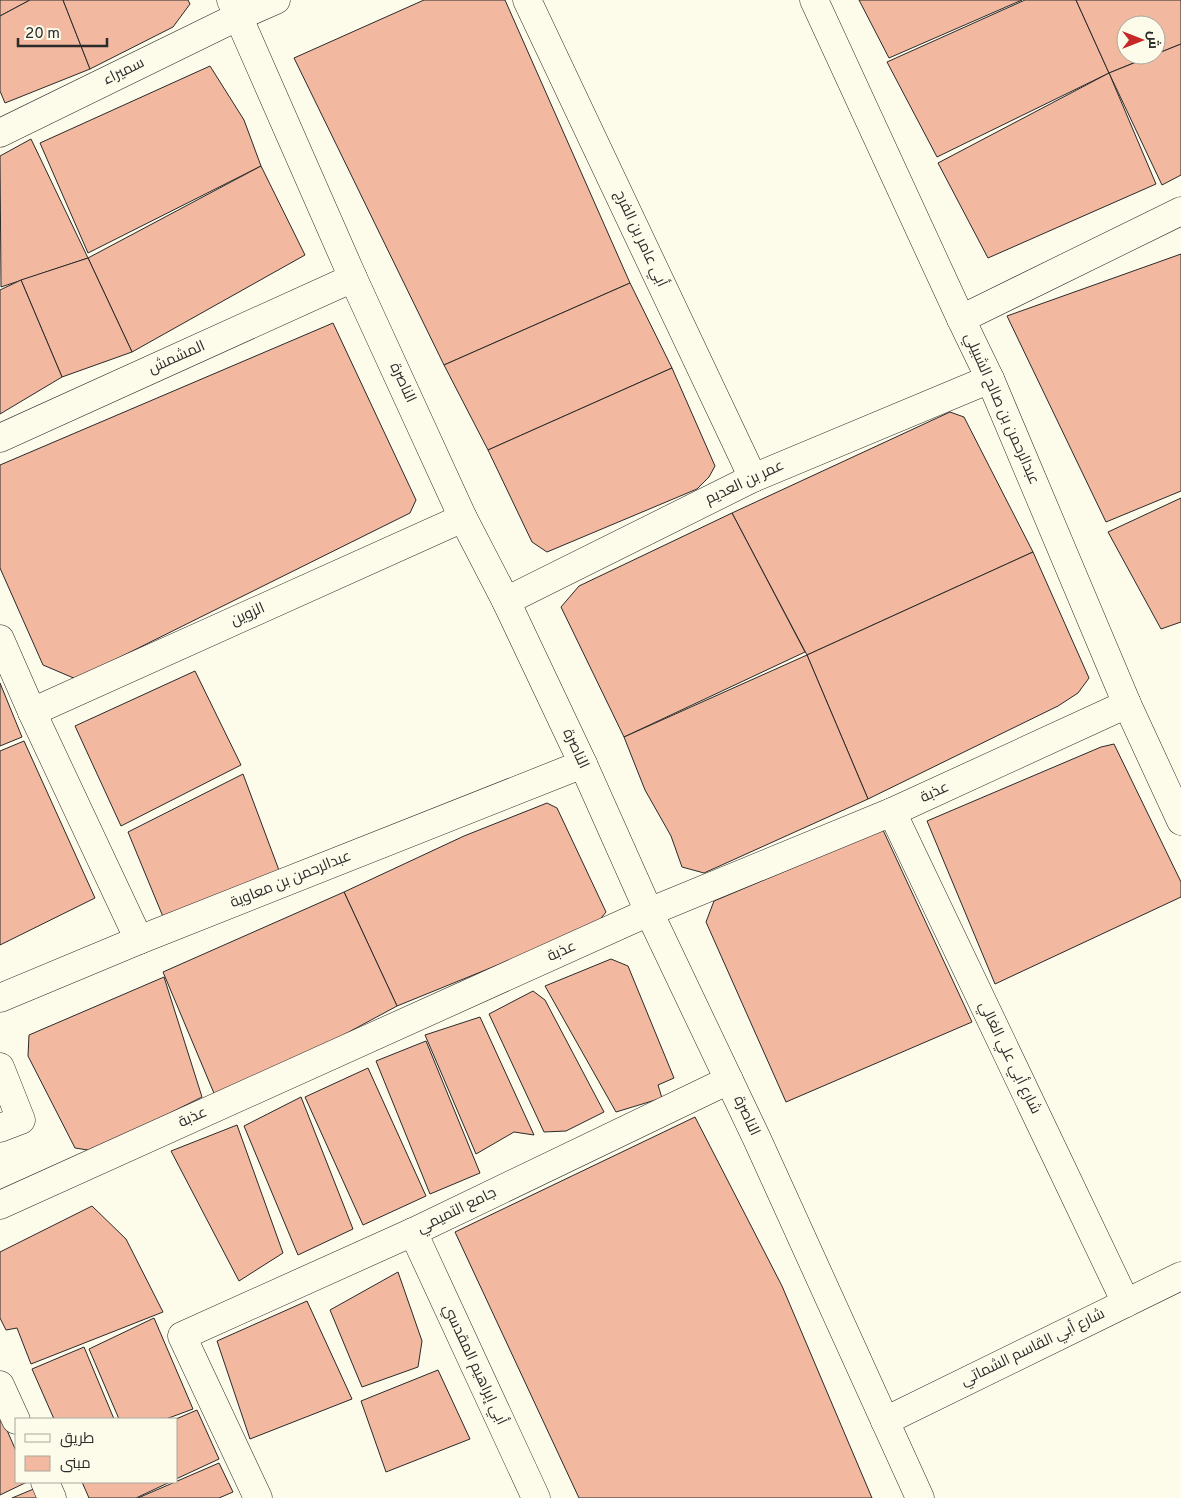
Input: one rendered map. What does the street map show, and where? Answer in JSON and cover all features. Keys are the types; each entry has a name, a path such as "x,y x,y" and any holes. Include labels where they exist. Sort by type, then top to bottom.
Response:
{"street":[{"name":"سميراء","path":"0,133 234,8 276,0"},
{"name":"أبي عامر بن الفرج","path":"527,0 753,478"},
{"name":"عبدالرحمن بن صالح الشبيلي","path":"814,0 960,319 990,379 1127,704 1181,821"},
{"name":"الناصرة","path":"234,8 353,278 463,518 506,600 583,764 650,912 730,1080 920,1498"},
{"path":"960,319 1181,211"},
{"name":"المشمش","path":"0,438 353,278"},
{"name":"عمر بن العديم","path":"506,600 753,478 990,379"},
{"name":"الزوين","path":"32,712 463,518"},
{"path":"0,640 140,940"},
{"name":"عذبة","path":"0,1205 650,912 892,812 1127,704"},
{"name":"عبدالرحمن بن معاوية","path":"0,998 140,940 583,764"},
{"name":"شارع أبي علي الغالي","path":"892,812 1126,1303"},
{"path":"0,1068 11,1124"},
{"name":"جامع التميمي","path":"258,1498 182,1336 412,1232 730,1080"},
{"name":"أبي إبراهيم المقدسي","path":"412,1232 536,1498"},
{"name":"شارع أبي القاسم الشماتي","path":"884,1421 1181,1276"},
{"path":"0,1385 15,1418"},
{"path":"44,1483 52,1498"}],"building":[{"path":"0,0 30,0 0,16"},
{"path":"30,0 63,0 90,69 5,103 0,91 0,16"},
{"path":"63,0 188,0 190,4 173,27 90,69"},
{"path":"424,0 505,0 630,283 444,365 294,58"},
{"path":"859,0 1022,0 889,58"},
{"path":"1025,0 1076,0 1109,73 937,157 887,62"},
{"path":"1076,0 1181,0 1181,44 1166,50 1166,15 1116,15 1116,65 1129,65 1109,73"},
{"path":"1181,44 1181,175 1162,185 1109,73 1129,65 1166,65 1166,50"},
{"path":"210,66 244,120 261,166 88,253 40,143"},
{"path":"1109,73 1156,184 988,258 938,163"},
{"path":"31,139 88,258 1,287 0,156"},
{"path":"261,166 305,255 132,352 88,258"},
{"path":"1181,254 1181,491 1106,522 1007,316"},
{"path":"88,258 132,352 62,377 21,280"},
{"path":"21,280 62,377 0,414 0,290"},
{"path":"630,283 672,368 488,450 444,365"},
{"path":"333,323 416,500 410,513 76,679 43,665 0,568 0,465"},
{"path":"672,368 715,466 709,477 697,489 547,552 532,542 488,450"},
{"path":"950,412 964,417 1033,552 807,655 732,513"},
{"path":"1181,498 1181,622 1161,629 1108,532"},
{"path":"732,513 805,652 624,737 561,607 579,586"},
{"path":"1033,552 1089,678 1078,693 1058,706 868,799 807,655"},
{"path":"807,655 868,799 704,873 682,867 671,836 645,790 624,737"},
{"path":"195,671 241,765 121,826 75,726"},
{"path":"0,683 22,737 0,746"},
{"path":"24,741 95,898 0,945 0,751"},
{"path":"1114,744 1181,882 1181,897 995,984 927,821 1101,747"},
{"path":"243,774 280,873 166,924 128,832"},
{"path":"547,803 557,808 606,912 598,922 584,930 397,1006 344,892 464,836"},
{"path":"883,830 972,1022 786,1102 706,922 714,901"},
{"path":"344,892 397,1006 236,1093 216,1098 163,972"},
{"path":"611,959 628,966 674,1078 658,1085 662,1098 616,1112 545,986"},
{"path":"164,977 202,1097 94,1151 75,1148 28,1056 29,1035"},
{"path":"533,991 545,1000 604,1112 566,1131 544,1132 489,1014"},
{"path":"480,1017 534,1135 514,1132 476,1154 425,1035"},
{"path":"426,1041 480,1173 430,1194 376,1061"},
{"path":"368,1068 426,1196 363,1225 305,1097"},
{"path":"301,1097 353,1229 298,1255 244,1126"},
{"path":"695,1117 782,1286 872,1498 579,1498 455,1232"},
{"path":"237,1125 283,1253 239,1281 171,1151"},
{"path":"92,1206 126,1239 163,1312 31,1364 17,1328 6,1330 0,1318 0,1252"},
{"path":"398,1272 422,1341 418,1367 362,1387 330,1310"},
{"path":"307,1301 352,1399 250,1439 217,1341"},
{"path":"154,1318 193,1409 169,1418 119,1418 89,1349"},
{"path":"84,1347 114,1418 54,1418 32,1369"},
{"path":"438,1370 470,1439 386,1472 361,1401"},
{"path":"197,1410 219,1459 178,1478 178,1418"},
{"path":"0,1414 15,1449 15,1483 25,1483 0,1495"},
{"path":"219,1463 233,1492 219,1498 138,1498 173,1483 178,1483 178,1481"},
{"path":"82,1483 168,1483 136,1498 89,1498"},
{"path":"36,1488 41,1498 12,1498"}]}
